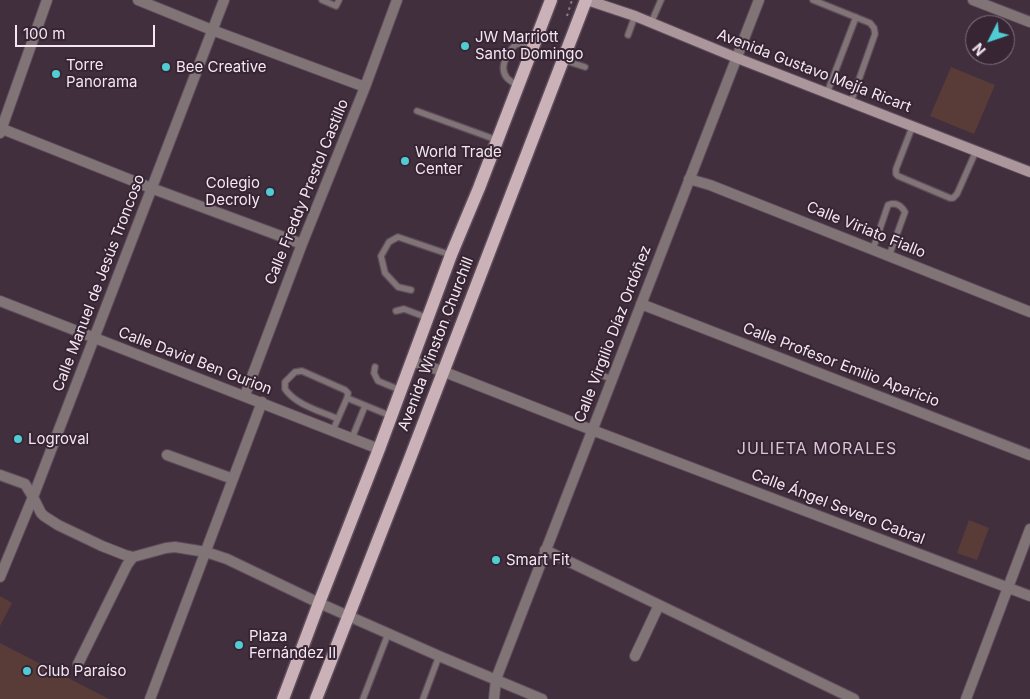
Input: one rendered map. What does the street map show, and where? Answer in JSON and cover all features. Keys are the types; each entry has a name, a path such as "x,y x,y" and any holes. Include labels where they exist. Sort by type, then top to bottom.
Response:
{"main road":[{"name":"Avenida Winston Churchill","path":"283,699 451,255 498,140 551,0"},
{"name":"Avenida Winston Churchill","path":"316,699 586,0"}],"street":[{"path":"47,0 1,130 302,244"},
{"path":"138,0 212,30 365,86"},
{"name":"Calle Manuel de Jesús Troncoso","path":"0,577 224,0"},
{"name":"Calle Freddy Prestol Castillo","path":"244,395 397,0"},
{"name":"Avenida Gustavo Mejía Ricart","path":"586,0 635,16 737,58 1030,172"},
{"name":"Calle Virgilio Díaz Ordóñez","path":"494,699 496,679 759,0"},
{"path":"973,0 1030,22"},
{"name":"Calle Viriato Fiallo","path":"690,179 710,185 1030,312"},
{"name":"Calle David Ben Gurion","path":"0,301 379,449"},
{"name":"Calle Profesor Emilio Aparicio","path":"641,304 1030,454"},
{"name":"Calle Ángel Severo Cabral","path":"411,361 442,371 1030,596"},
{"path":"150,699 262,402"},
{"path":"167,455 233,479"},
{"path":"0,475 25,484 41,514 102,546 125,555 133,556 175,547 206,552 227,559 318,604 542,699"},
{"path":"966,699 1030,530"},
{"path":"545,550 854,699"},
{"path":"78,664 133,556"},
{"path":"635,656 659,605"}],"lane":[{"path":"322,0 336,6 339,0"},
{"path":"652,23 661,0"},
{"path":"812,0 870,23 875,30 851,102"},
{"path":"628,35 635,16"},
{"path":"827,93 856,18"},
{"path":"518,86 506,76 503,68 505,59 516,44 535,44"},
{"path":"562,60 585,67"},
{"path":"417,110 498,140"},
{"path":"913,126 896,169 896,174 950,198 957,194 976,151"},
{"path":"873,250 888,205 898,204 905,212 889,256"},
{"path":"411,290 398,287 385,273 381,256 390,242 398,237 451,255"},
{"path":"396,311 404,308 428,318"},
{"path":"375,367 374,372 378,381 400,390"},
{"path":"333,430 338,419 347,398 348,393 345,390 302,371 295,372 285,382 285,388 291,396 338,419"},
{"path":"596,372 612,380"},
{"path":"347,398 391,416"},
{"path":"352,438 365,406"},
{"path":"363,699 388,634"},
{"path":"423,699 439,656"}],"shaded area":[{"path":"951,67 995,85 974,134 930,116"},
{"path":"969,520 989,528 977,560 957,553"},
{"path":"0,596 12,603 0,626"},
{"name":"Club Paraíso","path":"0,643 109,699 0,699"}],"place":[{"name":"JW Marriott Santo Domingo","path":"465,46"},
{"name":"Bee Creative","path":"166,67"},
{"name":"Torre Panorama","path":"56,74"},
{"name":"World Trade Center","path":"405,161"},
{"name":"Colegio Decroly","path":"270,192"},
{"name":"Logroval","path":"18,439"},
{"name":"Smart Fit","path":"496,560"},
{"name":"Plaza Fernández II","path":"239,645"},
{"name":"Club Paraíso","path":"27,671"}],"district":[{"name":"JULIETA MORALES","path":"817,449"}]}
